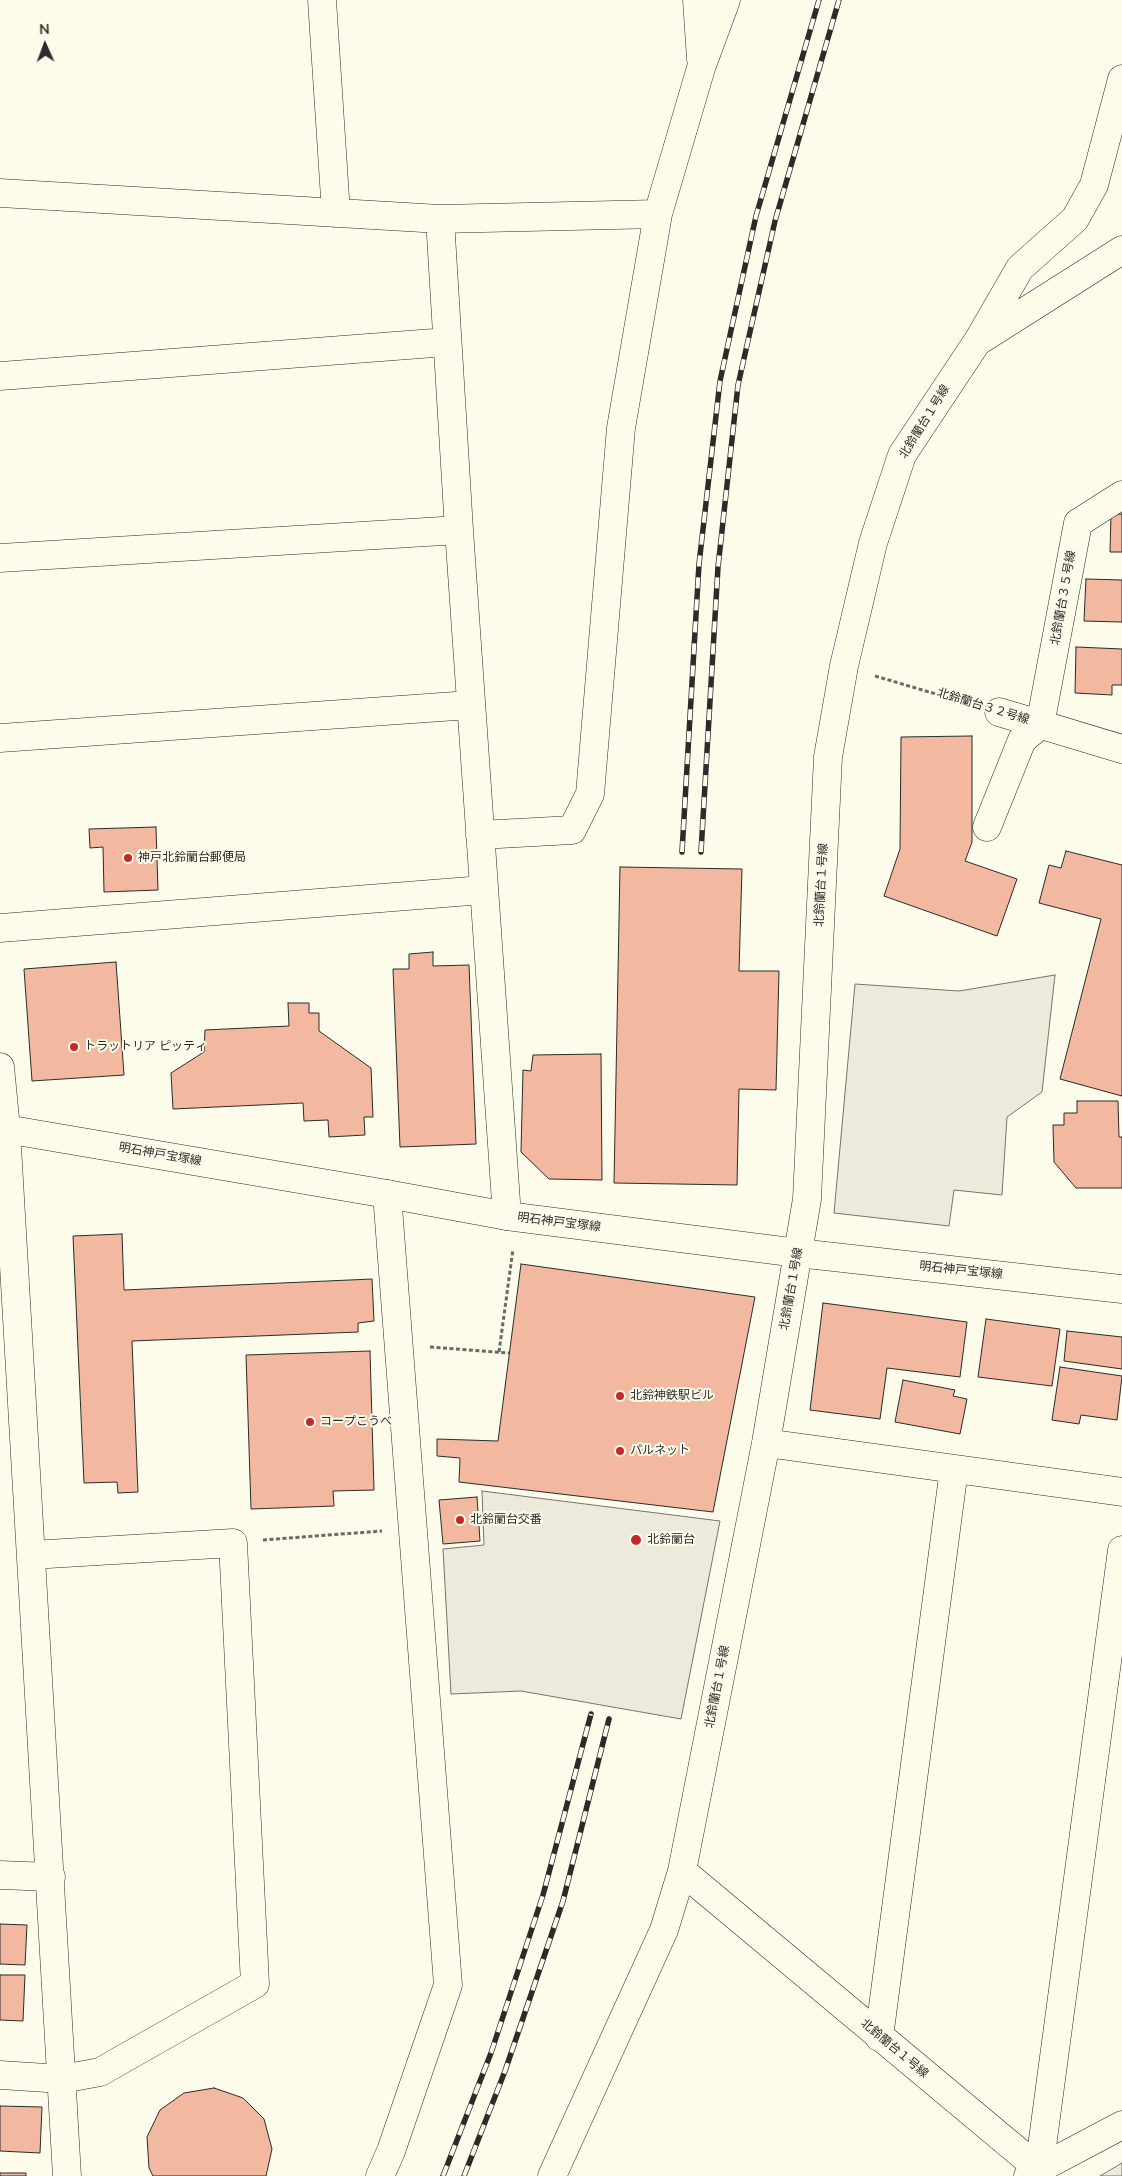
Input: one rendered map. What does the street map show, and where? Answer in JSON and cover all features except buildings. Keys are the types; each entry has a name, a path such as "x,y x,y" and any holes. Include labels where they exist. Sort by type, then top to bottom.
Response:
{"street":[{"path":"322,0 336,213"},
{"path":"697,0 701,68"},
{"path":"480,835 572,830 590,794 621,428 658,214 701,68 726,0"},
{"path":"977,342 1020,268 1075,219 1085,202 1094,185 1122,79"},
{"path":"0,194 440,219 658,214"},
{"path":"440,219 470,705 507,1216"},
{"name":"北鈴蘭台１号線","path":"1033,2173 879,2037 682,1870 766,1443 807,1199 828,757 844,666 873,543 902,455 977,342 1122,250"},
{"path":"0,376 447,342"},
{"name":"北鈴蘭台３５号線","path":"1040,724 1078,523 1122,495"},
{"path":"0,558 459,530"},
{"path":"0,738 470,705"},
{"name":"北鈴蘭台３２号線","path":"999,712 1122,749"},
{"path":"987,827 1022,740 1040,724"},
{"path":"0,928 483,890"},
{"path":"0,1068 51,1877 67,2176"},
{"name":"明石神戸宝塚線","path":"3,1128 507,1216 798,1253 1122,1289"},
{"path":"380,2176 391,2151 448,1985 386,1194"},
{"path":"766,1443 1122,1492"},
{"path":"879,2037 954,1469"},
{"path":"0,2075 62,2079 100,2072 256,1984 233,1543 31,1555"},
{"path":"1033,2173 1122,1550"},
{"path":"552,2176 664,1930 682,1870"},
{"path":"0,1875 51,1877"},
{"path":"1033,2173 1122,2125"}],"path":[{"name":"北鈴蘭台３２号線","path":"844,666 999,712"},
{"path":"499,1352 513,1248"},
{"path":"424,1347 509,1352"},
{"path":"233,1543 412,1528"}],"shaded area":[{"path":"1055,975 1042,1092 1007,1117 1002,1195 954,1190 949,1226 834,1213 855,984 959,991"},
{"path":"482,1491 720,1521 681,1719 521,1691 451,1694 443,1549 484,1545"},
{"path":"1122,2163 1122,2176 1100,2176"}],"railway":[{"path":"682,852 699,564 720,381 756,216 819,0"},
{"path":"701,852 718,567 738,385 775,221 839,0"},
{"path":"443,2176 491,2053 543,1895 591,1714"},
{"path":"464,2176 505,2071 563,1901 609,1719"}],"place":[{"name":"神戸北鈴蘭台郵便局","path":"128,858"},
{"name":"トラットリア ピッティ","path":"74,1047"},
{"name":"北鈴神鉄駅ビル","path":"620,1396"},
{"name":"コープこうべ","path":"310,1422"},
{"name":"パルネット","path":"620,1451"},
{"name":"北鈴蘭台交番","path":"460,1520"},
{"name":"北鈴蘭台","path":"636,1540"}]}
